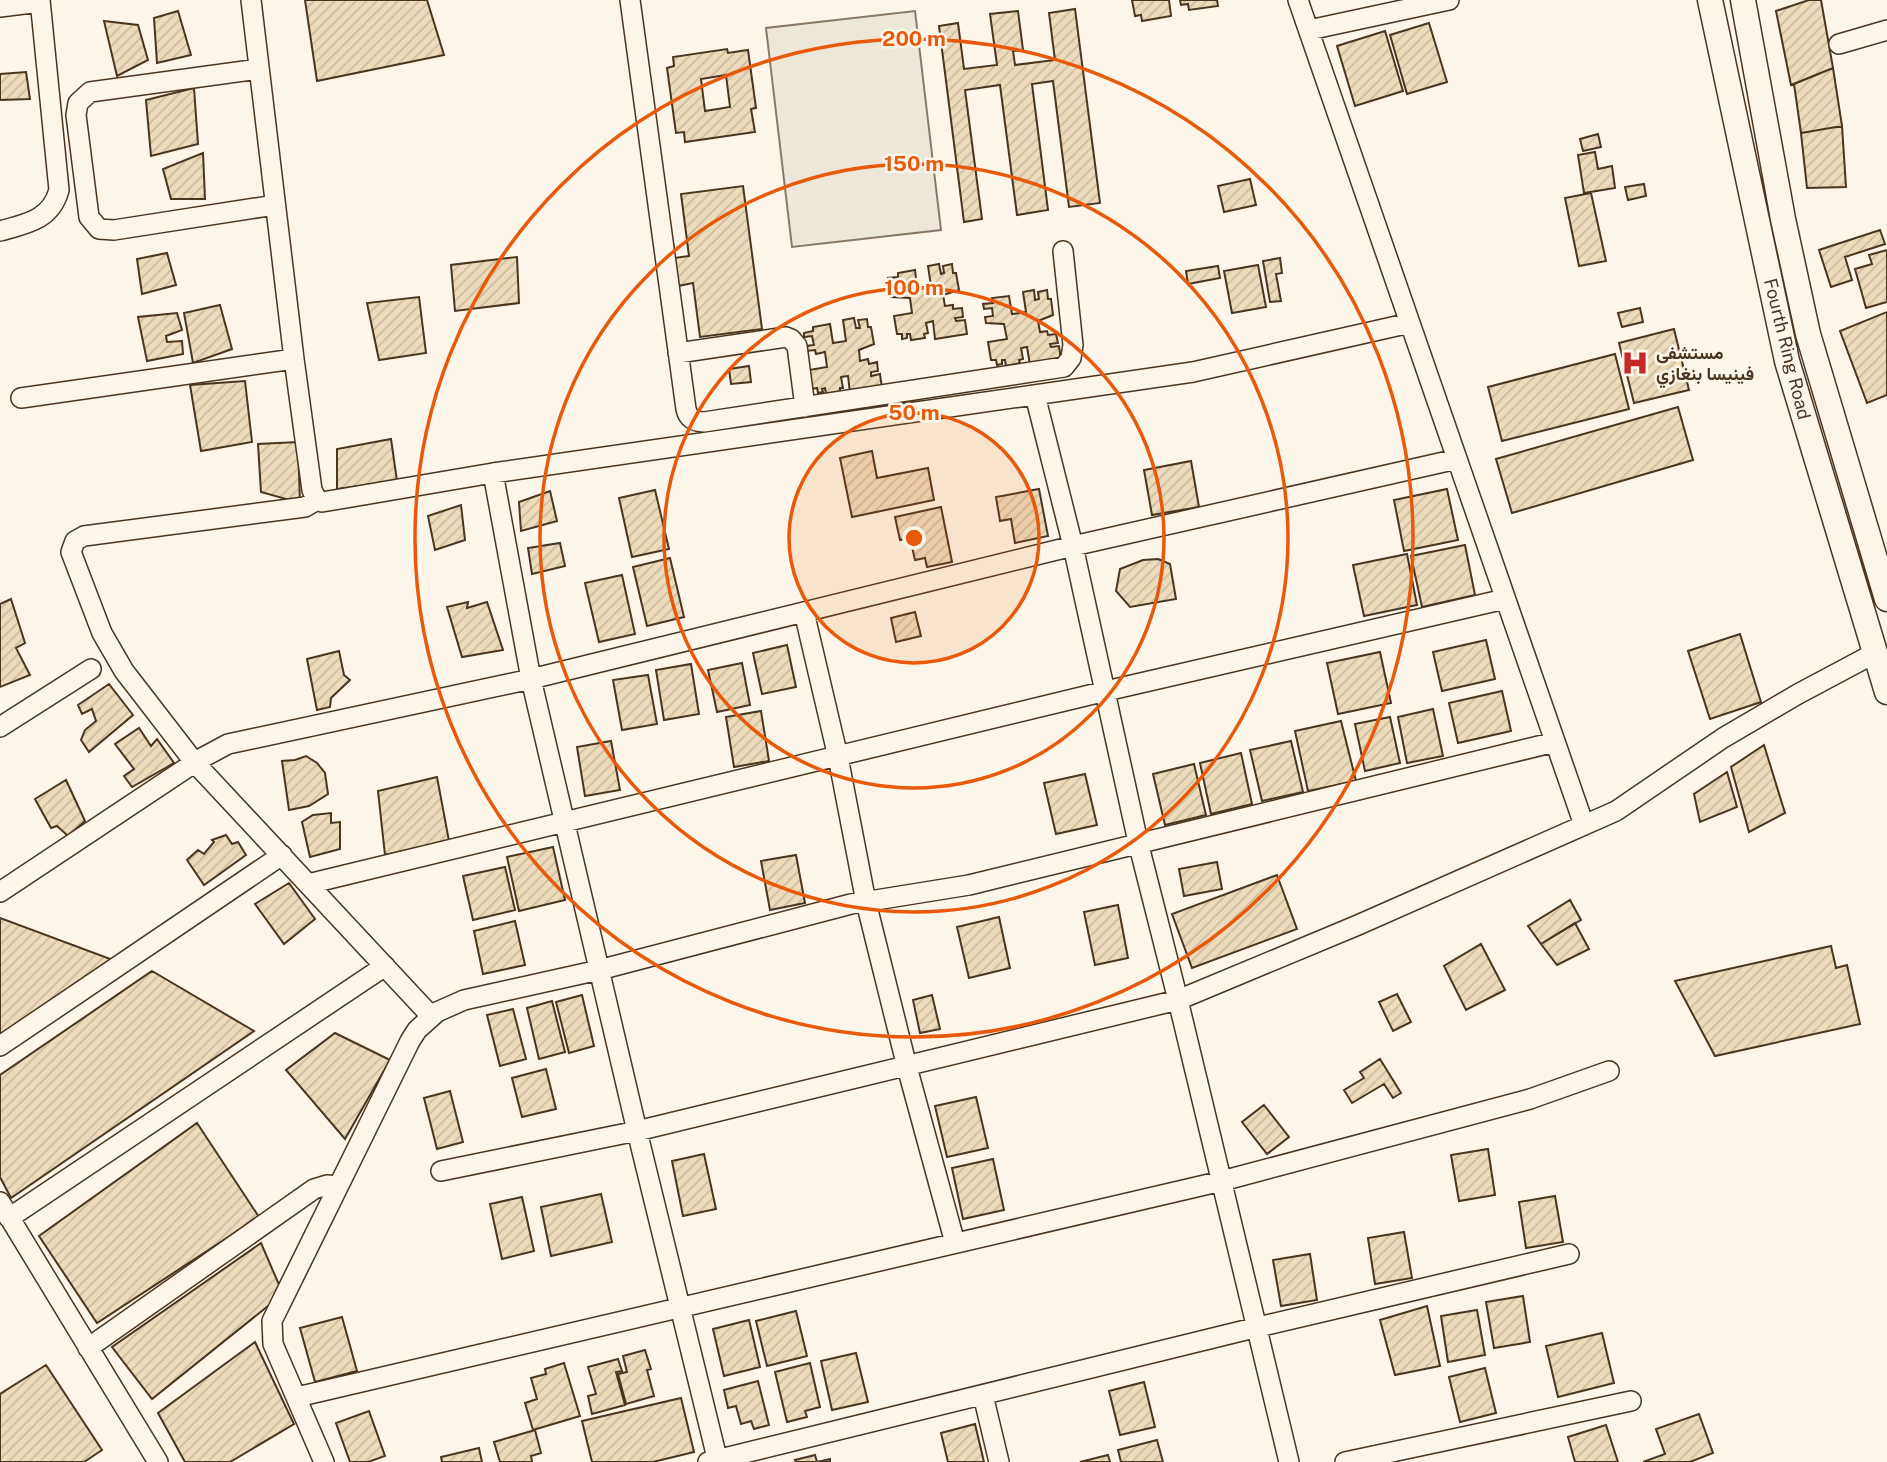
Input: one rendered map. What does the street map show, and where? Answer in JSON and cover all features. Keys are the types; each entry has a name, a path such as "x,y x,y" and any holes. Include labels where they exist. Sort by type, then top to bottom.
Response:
{"main road":[{"name":"Fourth Ring Road","path":"1710,0 1787,361 1887,692"},
{"name":"Fourth Ring Road","path":"1743,0 1783,219 1808,334 1887,599"}],"street":[{"path":"251,0 293,359 312,490 317,500"},
{"path":"630,0 685,408 695,421 704,422 1064,367 1071,358 1073,345 1062,251"},
{"path":"1298,0 1584,825"},
{"path":"1309,30 1449,0"},
{"path":"0,7 40,1 60,190 53,206 42,218 0,231"},
{"path":"1839,44 1887,30"},
{"path":"259,69 90,92 78,103 76,115 89,217 99,229 114,230 275,205"},
{"path":"431,1016 195,763 115,660 102,634 73,558 72,546 75,541 84,536 304,507 317,500 328,503 493,473 1193,372 1410,323"},
{"path":"678,353 791,338 797,346 805,407"},
{"path":"21,398 293,359"},
{"path":"1035,395 1073,547 1138,842 1289,1462"},
{"path":"0,892 215,750 241,740 531,680 1073,547 1457,459"},
{"path":"493,473 531,680 636,1131 681,1306 714,1461 1258,1327 1569,1254"},
{"path":"308,884 1106,691 1505,599"},
{"path":"803,612 838,757 866,902 906,1067 955,1243"},
{"path":"441,1171 636,1131 1178,1000 1358,925 1616,811 1723,738 1875,653"},
{"path":"0,727 91,669"},
{"path":"324,1462 273,1345 272,1321 410,1041 431,1016 446,1007 464,1000 599,970 820,912 969,885 1555,742"},
{"path":"0,1046 282,855"},
{"path":"158,1462 4,1210 385,966"},
{"path":"297,1397 1222,1181 1530,1099 1609,1071"},
{"path":"88,1348 314,1189 327,1185 338,1186"},
{"path":"984,1395 999,1462"},
{"path":"1345,1462 1631,1401"}],"shaded area":[{"path":"915,11 941,230 792,247 766,28"}],"building":[{"path":"305,0 427,0 444,55 317,81"},
{"path":"1132,0 1169,0 1171,16 1142,21 1141,15 1135,16"},
{"path":"1180,0 1217,0 1218,6 1189,10 1188,4 1181,5"},
{"path":"1809,0 1821,0 1833,68 1791,85 1776,11"},
{"path":"1075,9 1100,203 1069,207 1053,81 1032,84 1048,210 1017,215 1000,85 965,90 982,219 964,222 939,26 958,23 964,69 997,65 990,14 1018,11 1023,50 1013,51 1015,65 1055,60 1049,13"},
{"path":"178,11 191,55 157,63 154,18"},
{"path":"104,21 138,25 148,60 117,76"},
{"path":"1429,23 1447,82 1407,94 1390,35"},
{"path":"1385,31 1403,91 1355,106 1337,46"},
{"path":"727,49 728,53 748,50 756,108 751,109 755,132 685,142 684,132 676,133 667,68 674,66 673,57","holes":["726,75 730,107 705,111 701,79"]},
{"path":"1833,68 1842,126 1801,133 1794,84"},
{"path":"26,72 30,99 0,100 0,74"},
{"path":"194,88 198,144 151,156 146,100"},
{"path":"1842,126 1846,187 1807,188 1801,133"},
{"path":"1598,134 1601,147 1583,151 1580,139"},
{"path":"1595,152 1598,169 1612,166 1615,188 1584,193 1578,155"},
{"path":"203,153 205,199 171,199 163,169"},
{"path":"1250,179 1256,205 1224,212 1218,186"},
{"path":"1644,184 1646,196 1628,200 1625,187"},
{"path":"743,186 762,329 700,337 693,283 678,286 674,258 689,256 681,194"},
{"path":"1591,193 1606,261 1579,266 1565,198"},
{"path":"1880,230 1885,244 1845,257 1852,280 1831,287 1819,250"},
{"path":"1887,250 1887,302 1866,308 1855,269 1872,264 1869,255"},
{"path":"167,253 176,285 142,294 137,259"},
{"path":"517,257 519,303 455,311 451,265"},
{"path":"1280,258 1282,273 1276,274 1281,301 1270,302 1263,261"},
{"path":"939,264 941,274 944,273 943,266 952,264 953,273 956,273 959,290 943,295 945,306 962,308 963,317 955,318 956,321 965,320 967,334 935,339 933,321 926,323 928,333 924,334 925,338 911,340 910,334 907,334 907,338 902,339 902,334 897,334 894,316 912,313 910,298 891,297 890,291 898,290 897,282 889,283 888,278 915,270 917,288 931,286 928,266"},
{"path":"1258,265 1266,307 1232,313 1224,271"},
{"path":"1218,266 1220,278 1188,284 1186,271"},
{"path":"1034,290 1035,300 1039,299 1038,292 1047,290 1048,299 1051,299 1053,315 1038,321 1040,332 1056,334 1058,343 1050,344 1051,347 1059,346 1061,360 1030,365 1027,347 1021,348 1023,359 1019,360 1020,363 1006,366 1005,360 1002,360 1002,364 997,365 996,360 991,360 988,342 1007,339 1004,324 986,323 985,317 993,316 992,308 984,309 983,304 993,303 992,298 1009,296 1012,314 1026,312 1023,292"},
{"path":"419,297 426,353 379,360 367,303"},
{"path":"220,305 232,349 193,363 184,313"},
{"path":"1640,308 1643,322 1622,327 1618,313"},
{"path":"1887,312 1887,395 1867,403 1840,331"},
{"path":"177,313 182,330 166,336 167,342 182,341 183,354 147,361 138,317"},
{"path":"854,318 856,328 860,328 858,320 867,319 868,327 871,327 874,344 859,350 860,361 868,359 869,364 877,362 878,371 871,372 871,376 880,374 882,388 850,393 848,376 841,377 843,388 840,388 840,392 826,394 825,388 818,393 817,388 812,389 809,370 827,367 825,352 816,354 815,350 806,351 806,346 814,345 812,336 804,337 804,333 813,331 813,327 830,324 833,343 846,341 843,320"},
{"path":"1674,329 1689,390 1634,403 1619,343"},
{"path":"1615,354 1629,409 1502,441 1488,387"},
{"path":"749,366 751,382 731,384 729,369"},
{"path":"245,381 252,442 201,451 190,385"},
{"path":"1678,407 1693,460 1512,513 1496,459"},
{"path":"391,439 397,481 337,489 337,449"},
{"path":"298,442 300,503 261,492 258,444"},
{"path":"872,451 877,478 928,468 934,500 852,517 840,458"},
{"path":"1191,461 1199,507 1152,515 1144,470"},
{"path":"1039,489 1048,536 1015,543 1011,519 1000,521 996,497"},
{"path":"1447,489 1458,540 1404,551 1394,500"},
{"path":"655,490 669,549 632,557 619,498"},
{"path":"550,491 557,521 521,531 519,502"},
{"path":"461,505 465,540 435,550 428,516"},
{"path":"941,507 952,562 927,567 925,558 915,560 910,538 900,540 895,517"},
{"path":"560,543 565,566 532,574 528,548"},
{"path":"1465,545 1475,595 1422,607 1411,556"},
{"path":"1407,554 1417,605 1364,616 1353,565"},
{"path":"670,558 684,617 647,626 633,567"},
{"path":"1158,559 1170,564 1176,599 1130,607 1116,591 1120,569 1143,560"},
{"path":"622,575 635,634 599,642 585,583"},
{"path":"11,599 25,643 16,648 30,675 0,687 0,604"},
{"path":"468,602 467,608 487,602 503,650 462,657 447,607"},
{"path":"915,612 921,636 896,642 891,618"},
{"path":"1740,634 1761,702 1710,719 1688,651"},
{"path":"1486,640 1495,679 1442,691 1433,652"},
{"path":"787,645 796,687 762,694 753,653"},
{"path":"339,651 344,675 350,680 331,698 330,707 317,710 307,659"},
{"path":"1380,652 1391,703 1338,714 1327,663"},
{"path":"742,663 750,705 717,712 708,670"},
{"path":"691,664 699,714 664,720 656,670"},
{"path":"648,675 657,724 622,730 613,680"},
{"path":"109,684 133,715 89,752 81,740 85,730 96,721 92,709 82,714 78,705"},
{"path":"1502,691 1511,731 1458,743 1449,703"},
{"path":"1433,709 1443,756 1407,763 1398,717"},
{"path":"761,711 769,761 734,767 726,717"},
{"path":"1390,717 1400,763 1365,771 1355,724"},
{"path":"1341,721 1356,781 1308,791 1295,731"},
{"path":"139,728 151,746 157,739 174,763 132,787 124,776 134,769 115,744"},
{"path":"611,741 620,790 585,796 577,747"},
{"path":"1291,741 1303,792 1262,801 1250,750"},
{"path":"1764,745 1785,813 1749,832 1731,767"},
{"path":"1241,753 1252,804 1211,814 1200,763"},
{"path":"306,756 317,763 325,773 328,794 309,806 289,810 282,761"},
{"path":"1194,764 1206,815 1165,825 1153,774"},
{"path":"1727,772 1737,807 1700,822 1694,794"},
{"path":"1085,774 1097,825 1056,834 1044,783"},
{"path":"437,777 449,841 385,855 378,791"},
{"path":"66,780 85,821 68,836 57,826 51,828 35,799"},
{"path":"331,813 331,823 340,822 340,849 310,857 302,822 313,815"},
{"path":"226,835 232,844 238,842 246,855 204,885 187,860 198,850 204,854 214,842 212,840"},
{"path":"553,847 565,900 519,911 507,857"},
{"path":"796,855 805,903 770,910 761,861"},
{"path":"1217,862 1222,889 1184,896 1179,869"},
{"path":"505,867 515,910 473,920 463,876"},
{"path":"1277,875 1297,929 1192,968 1172,914"},
{"path":"289,883 315,919 284,944 255,904"},
{"path":"1570,900 1581,920 1541,944 1528,926"},
{"path":"1118,905 1128,958 1095,965 1084,912"},
{"path":"999,917 1010,968 969,978 957,927"},
{"path":"0,918 113,960 0,1036"},
{"path":"515,921 525,965 483,974 474,931"},
{"path":"1575,923 1589,949 1557,965 1541,944"},
{"path":"1481,944 1505,990 1466,1010 1444,966"},
{"path":"1831,946 1836,968 1847,965 1860,1024 1715,1056 1675,981"},
{"path":"152,971 254,1031 11,1198 0,1177 0,1075"},
{"path":"1397,994 1411,1022 1393,1031 1379,1002"},
{"path":"582,995 594,1046 569,1053 556,1002"},
{"path":"932,995 940,1029 920,1033 913,1000"},
{"path":"552,1001 565,1052 539,1059 527,1008"},
{"path":"513,1009 526,1059 500,1066 487,1015"},
{"path":"335,1033 390,1060 345,1139 286,1070"},
{"path":"1380,1059 1401,1093 1393,1098 1384,1084 1352,1103 1344,1090 1364,1078 1360,1072"},
{"path":"546,1069 556,1109 522,1117 512,1078"},
{"path":"450,1091 463,1142 437,1149 424,1098"},
{"path":"976,1097 988,1148 947,1157 935,1106"},
{"path":"1264,1105 1289,1137 1267,1154 1242,1122"},
{"path":"197,1123 259,1217 97,1323 39,1236"},
{"path":"1488,1149 1495,1195 1459,1201 1451,1155"},
{"path":"704,1154 716,1209 683,1216 672,1161"},
{"path":"993,1159 1004,1210 963,1219 952,1168"},
{"path":"601,1194 612,1242 551,1256 541,1207"},
{"path":"1555,1196 1563,1242 1526,1248 1519,1202"},
{"path":"522,1197 534,1251 502,1259 490,1204"},
{"path":"1404,1232 1412,1278 1375,1284 1368,1238"},
{"path":"261,1243 283,1294 152,1399 112,1347"},
{"path":"1310,1254 1317,1300 1281,1306 1273,1260"},
{"path":"1523,1296 1530,1342 1494,1348 1486,1302"},
{"path":"1427,1306 1440,1366 1395,1375 1380,1320"},
{"path":"1477,1310 1485,1355 1448,1362 1441,1316"},
{"path":"796,1311 807,1356 767,1366 756,1321"},
{"path":"342,1317 357,1371 315,1382 300,1328"},
{"path":"749,1320 760,1367 724,1376 713,1329"},
{"path":"1602,1333 1614,1383 1558,1397 1546,1346"},
{"path":"255,1342 294,1424 230,1462 185,1462 158,1413"},
{"path":"645,1350 651,1369 647,1370 654,1396 626,1404 618,1374 627,1372 623,1356"},
{"path":"856,1353 868,1402 832,1410 821,1361"},
{"path":"618,1359 622,1371 616,1372 625,1405 592,1414 588,1396 596,1394 588,1367"},
{"path":"564,1363 580,1416 533,1430 525,1403 537,1399 531,1378 546,1374 545,1369"},
{"path":"810,1363 820,1407 805,1411 807,1417 787,1422 775,1372"},
{"path":"46,1365 102,1450 84,1462 0,1462 0,1394"},
{"path":"1485,1368 1496,1413 1460,1422 1449,1377"},
{"path":"758,1381 769,1425 754,1429 751,1421 741,1424 736,1406 728,1408 724,1390"},
{"path":"1144,1382 1155,1427 1120,1435 1109,1391"},
{"path":"681,1398 694,1452 653,1462 592,1462 582,1421"},
{"path":"369,1411 385,1456 368,1462 350,1462 336,1423"},
{"path":"1699,1414 1713,1453 1690,1462 1643,1462 1665,1454 1656,1429"},
{"path":"975,1424 984,1462 948,1462 941,1433"},
{"path":"1606,1425 1618,1462 1575,1462 1568,1437"},
{"path":"535,1430 541,1453 531,1456 532,1462 500,1462 494,1442"},
{"path":"1157,1440 1163,1462 1121,1462 1118,1450"},
{"path":"479,1448 482,1462 442,1462 441,1457"},
{"path":"815,1455 817,1462 795,1460"},
{"path":"1108,1455 1110,1462 1080,1462"}],"place":[{"name":"مستشفى فينيسا بنغازي","path":"1635,363"}]}
